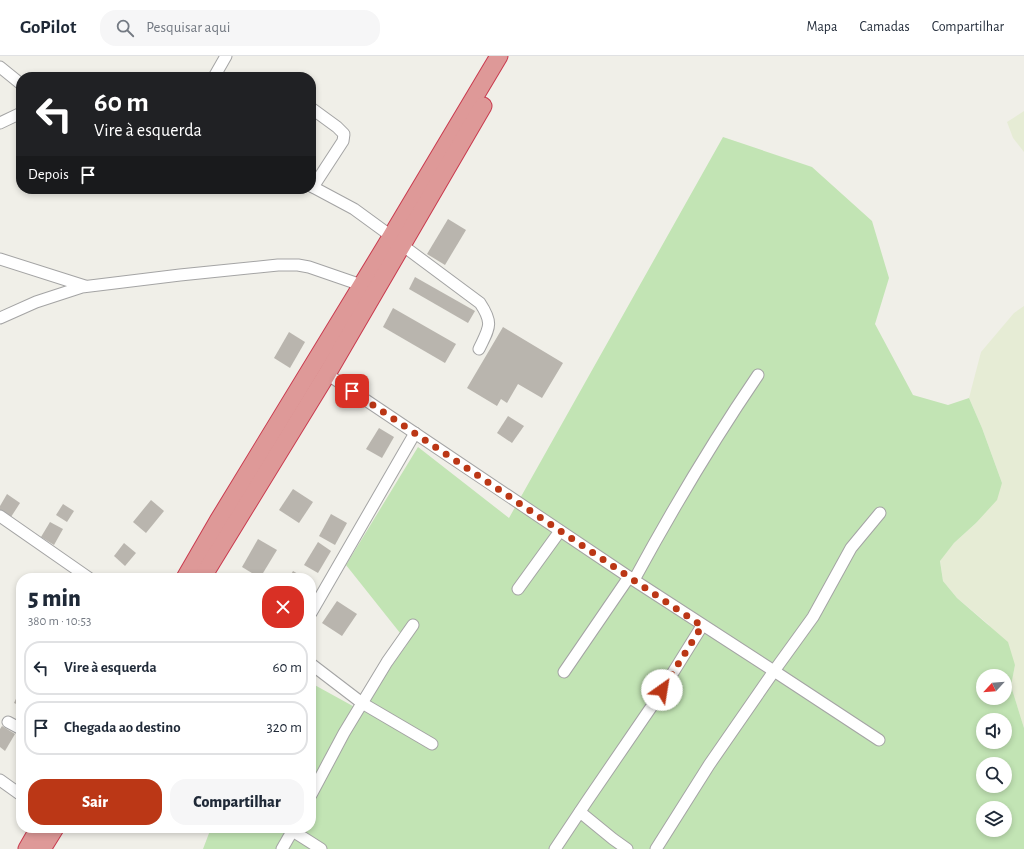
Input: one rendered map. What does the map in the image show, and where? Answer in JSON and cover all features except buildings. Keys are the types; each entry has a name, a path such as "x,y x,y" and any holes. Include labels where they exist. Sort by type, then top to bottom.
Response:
{"highway":[{"path":"396,241 500,56"},
{"path":"188,573 218,521 368,287 512,56"},
{"path":"205,573 327,374 368,287"},
{"path":"26,849 36,833"},
{"path":"42,849 52,833"}],"street":[{"path":"217,72 224,58"},
{"path":"0,67 16,80"},
{"path":"316,112 344,134 343,141 316,181"},
{"path":"0,123 16,115"},
{"path":"316,189 354,209 480,303 490,321 486,335 479,349"},
{"path":"0,259 87,286"},
{"path":"0,318 36,302 87,286 278,265 298,265 309,267 368,287"},
{"path":"327,374 631,579 879,740"},
{"path":"564,672 631,579 673,509 758,375"},
{"path":"316,604 415,433"},
{"path":"656,849 709,765 774,671 814,617 851,548 880,513"},
{"path":"0,516 82,573"},
{"path":"518,589 560,531"},
{"path":"316,786 344,733 387,662 412,625"},
{"path":"555,849 654,703 702,626"},
{"path":"316,668 362,703 432,744"},
{"path":"8,722 16,726"},
{"path":"0,780 16,791"},
{"path":"580,812 627,849"},
{"path":"282,849 289,833"},
{"path":"297,833 321,849"}],"green space":[{"path":"1024,111 1024,152 1013,138 1007,122"},
{"path":"723,137 812,167 872,221 889,278 875,324 913,395 948,405 969,398 982,428 1002,483 997,500 976,523 954,543 940,561 943,581 957,598 1008,642 1015,665 1012,681 1012,669 976,669 976,705 1012,705 1012,689 1024,728 1024,849 203,849 209,833 316,833 316,686 360,710 408,643 346,565 418,447 509,518"},
{"path":"1024,306 1024,728 1012,689 1015,665 988,624 957,598 943,581 940,560 954,543 976,523 1002,483 982,428 969,398 981,352 1014,313"}],"route":[{"path":"352,391 702,626 662,690"}]}
